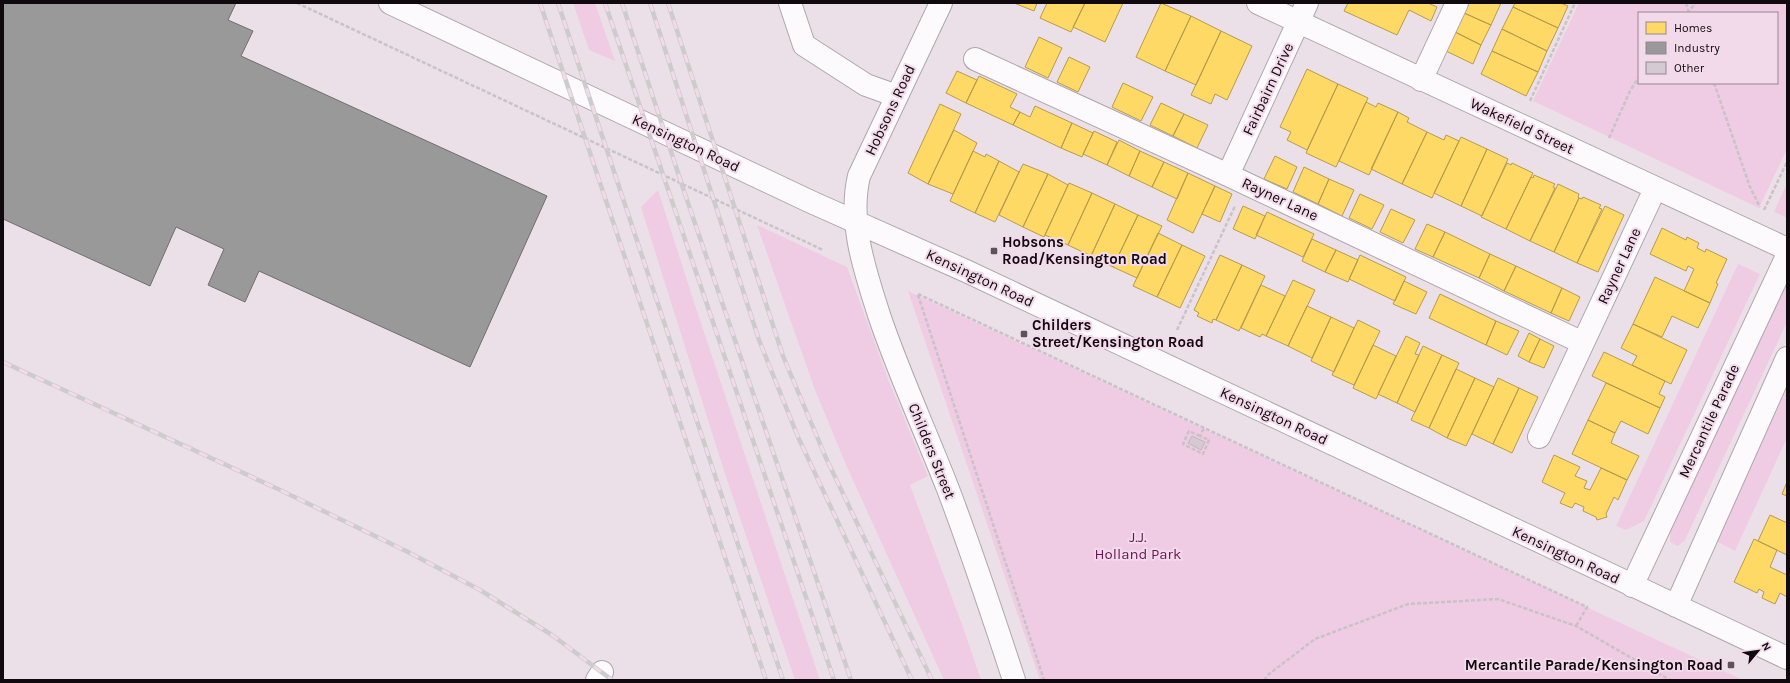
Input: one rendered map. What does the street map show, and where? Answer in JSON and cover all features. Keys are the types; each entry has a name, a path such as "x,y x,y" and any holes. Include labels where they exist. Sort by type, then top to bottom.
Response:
{"street":[{"name":"Kensington Road","path":"390,3 753,174 966,271 1787,658"},
{"path":"790,3 804,45 866,85 897,96"},
{"name":"Hobsons Road","path":"856,221 855,195 859,176 941,3"},
{"name":"Wakefield Street","path":"1258,3 1303,12 1421,80 1520,124 1597,162 1787,249"},
{"path":"1421,80 1457,3"},
{"name":"Fairbairn Drive","path":"1236,179 1303,12"},
{"name":"Rayner Lane","path":"975,59 1236,179 1583,343"},
{"name":"Rayner Lane","path":"1539,436 1655,189"},
{"name":"Childers Street","path":"856,221 865,272 889,343 964,530 1014,680"},
{"name":"Mercantile Parade","path":"1632,586 1787,256"},
{"path":"1676,606 1787,358"}],"path":[{"path":"297,3 823,250"},
{"path":"1520,124 1575,3"},
{"path":"1686,3 1688,12"},
{"path":"1688,12 1696,3"},
{"path":"1597,162 1630,92 1638,79"},
{"path":"1714,84 1750,187 1763,213"},
{"path":"1177,330 1236,179"},
{"path":"1044,680 918,294 1586,607 1576,626"},
{"path":"1200,436 1204,428"},
{"path":"1189,431 1200,436 1209,440 1203,454 1183,444 1189,431"},
{"path":"1264,680 1269,674 1315,639 1408,604 1498,599 1576,626 1670,680"}],"green space":[{"path":"573,3 595,3 615,61 589,50"},
{"path":"1579,3 1787,3 1787,149 1759,208 1533,101"},
{"path":"1787,183 1787,218 1774,212"},
{"path":"658,190 820,680 795,680 726,477 641,207"},
{"path":"757,225 847,267 888,379 928,476 910,485 963,627 981,680 944,680 847,467 815,390"},
{"path":"1738,264 1760,274 1644,521 1626,530 1616,526"},
{"path":"1785,285 1787,286 1787,322 1685,540 1678,546 1670,542 1670,531"},
{"name":"J.J. Holland Park","path":"908,291 1743,680 1040,680"},
{"path":"1787,389 1787,438 1735,551 1716,541"}],"building: Homes":[{"path":"1014,3 1037,3 1034,11"},
{"path":"1047,3 1085,3 1071,32 1040,18"},
{"path":"1085,3 1123,3 1105,42 1073,27"},
{"path":"1161,3 1191,16 1165,71 1136,57"},
{"path":"1348,3 1428,3 1437,7 1431,21 1409,10 1397,35 1344,11"},
{"path":"1469,3 1501,3 1491,25 1464,13"},
{"path":"1515,3 1561,3 1568,6 1558,28 1513,7"},
{"path":"1513,7 1558,28 1547,51 1502,29"},
{"path":"1464,13 1491,25 1481,45 1455,32"},
{"path":"1191,16 1221,31 1196,85 1165,71"},
{"path":"1502,29 1547,51 1538,72 1492,51"},
{"path":"1221,31 1252,46 1227,100 1215,94 1211,104 1191,95"},
{"path":"1455,32 1481,45 1473,64 1446,51"},
{"path":"1039,37 1062,48 1048,78 1025,67"},
{"path":"1492,51 1538,72 1526,96 1481,74"},
{"path":"1069,57 1090,67 1078,92 1057,82"},
{"path":"1307,69 1338,84 1307,150 1287,140 1291,132 1280,127"},
{"path":"957,71 977,80 966,103 946,93"},
{"path":"979,76 1017,94 1010,107 1020,112 1013,125 966,103"},
{"path":"1123,83 1153,97 1141,121 1112,107"},
{"path":"1338,84 1368,98 1336,167 1306,153"},
{"path":"1366,102 1376,107 1378,103 1398,112 1369,175 1339,161"},
{"path":"1161,103 1184,114 1173,136 1150,125"},
{"path":"940,104 961,114 928,184 908,173"},
{"path":"1035,106 1072,123 1061,148 1013,125 1020,112 1030,117"},
{"path":"1398,112 1409,118 1407,122 1427,132 1402,184 1371,169"},
{"path":"1184,114 1208,125 1197,148 1173,136"},
{"path":"1072,123 1093,133 1082,157 1061,148"},
{"path":"954,130 977,143 953,194 928,184"},
{"path":"1094,131 1117,142 1107,165 1083,154"},
{"path":"1427,132 1444,140 1446,135 1459,141 1432,198 1402,184"},
{"path":"1461,137 1487,149 1461,206 1434,193"},
{"path":"1119,140 1140,151 1129,176 1107,165"},
{"path":"1487,149 1508,159 1482,216 1461,206"},
{"path":"973,151 985,157 986,154 999,161 975,213 950,201"},
{"path":"1140,151 1164,162 1152,187 1129,176"},
{"path":"1275,156 1297,167 1287,189 1264,179"},
{"path":"999,161 1019,172 995,222 975,213"},
{"path":"1164,162 1188,173 1177,199 1152,187"},
{"path":"1507,163 1511,165 1512,163 1533,173 1506,229 1481,217"},
{"path":"1023,164 1048,174 1023,227 999,215"},
{"path":"1304,167 1329,179 1318,204 1293,192"},
{"path":"1188,173 1215,186 1193,233 1167,220"},
{"path":"1048,174 1068,185 1044,237 1023,227"},
{"path":"1534,175 1555,184 1553,187 1555,188 1530,241 1506,229 1531,177 1533,178"},
{"path":"1329,179 1354,190 1342,216 1318,204"},
{"path":"1069,183 1092,193 1068,245 1045,235"},
{"path":"1558,184 1579,194 1579,198 1554,252 1530,241"},
{"path":"1215,186 1232,194 1220,222 1202,214"},
{"path":"1092,193 1115,204 1091,256 1068,245"},
{"path":"1360,194 1384,205 1372,229 1349,218"},
{"path":"1583,197 1601,205 1599,208 1602,209 1577,263 1554,252 1579,198 1582,199"},
{"path":"1115,204 1138,215 1113,267 1091,256"},
{"path":"1243,206 1265,216 1255,239 1233,229"},
{"path":"1605,206 1624,215 1598,272 1577,263"},
{"path":"1391,209 1415,220 1403,243 1380,232"},
{"path":"1267,212 1314,234 1303,257 1256,235"},
{"path":"1138,215 1162,226 1137,278 1113,267"},
{"path":"1427,224 1445,232 1433,257 1415,249"},
{"path":"1662,228 1686,240 1687,237 1699,243 1697,248 1705,252 1706,249 1727,259 1716,283 1718,284 1710,303 1684,291 1694,269 1688,266 1686,271 1650,254"},
{"path":"1445,232 1490,254 1479,278 1433,257"},
{"path":"1158,233 1182,245 1157,297 1133,286"},
{"path":"1312,239 1336,250 1325,272 1302,261"},
{"path":"1182,245 1205,256 1180,308 1157,297"},
{"path":"1336,250 1358,260 1348,282 1325,272"},
{"path":"1490,254 1516,266 1504,291 1479,278"},
{"path":"1220,255 1242,265 1216,320 1213,319 1212,323 1197,316 1199,313 1194,310"},
{"path":"1360,255 1406,277 1395,301 1349,279"},
{"path":"1242,265 1265,276 1239,331 1216,320"},
{"path":"1516,266 1562,288 1551,313 1504,291"},
{"path":"1655,277 1710,303 1698,328 1672,316 1662,337 1633,324"},
{"path":"1293,280 1315,290 1288,346 1266,336"},
{"path":"1404,281 1427,292 1416,314 1393,304"},
{"path":"1261,285 1285,296 1266,336 1262,334 1260,337 1241,328"},
{"path":"1562,288 1580,297 1569,321 1551,313"},
{"path":"1440,294 1496,321 1486,345 1429,318"},
{"path":"1307,306 1331,317 1312,358 1288,346"},
{"path":"1331,317 1354,328 1334,372 1311,361"},
{"path":"1358,320 1380,331 1354,385 1332,375"},
{"path":"1496,321 1519,331 1507,355 1486,345"},
{"path":"1633,324 1687,350 1671,384 1632,365 1637,356 1621,348"},
{"path":"1529,333 1540,339 1529,362 1518,356"},
{"path":"1406,336 1420,343 1415,354 1419,355 1397,403 1378,394"},
{"path":"1540,339 1554,346 1544,368 1529,362"},
{"path":"1373,345 1396,356 1376,399 1353,388"},
{"path":"1423,346 1442,355 1415,412 1397,403"},
{"path":"1604,352 1665,381 1659,394 1665,397 1660,408 1592,376"},
{"path":"1442,355 1459,363 1429,428 1411,420"},
{"path":"1456,369 1475,378 1447,438 1429,428"},
{"path":"1475,378 1494,387 1466,446 1447,438"},
{"path":"1498,378 1519,388 1493,444 1472,434"},
{"path":"1606,383 1660,408 1648,434 1621,421 1615,433 1588,420"},
{"path":"1519,388 1538,397 1512,453 1493,444"},
{"path":"1588,420 1615,433 1611,443 1639,456 1627,480 1572,454"},
{"path":"1554,455 1580,467 1575,476 1587,481 1584,488 1590,490 1601,468 1627,480 1618,500 1614,497 1606,514 1607,517 1597,520 1596,517 1583,511 1584,507 1575,503 1572,508 1560,503 1565,493 1542,482"},
{"path":"1787,482 1787,496 1782,494"},
{"path":"1770,515 1787,523 1787,555 1758,541"},
{"path":"1754,539 1777,550 1770,567 1787,575 1787,597 1780,593 1775,604 1762,598 1764,592 1759,589 1757,593 1734,582"}],"building: Industry":[{"path":"3,3 236,3 228,20 253,31 241,56 547,196 470,367 259,271 245,302 208,285 224,249 176,227 150,286 3,219"}],"building: Other":[{"path":"1192,436 1205,442 1201,450 1188,443"}],"railway":[{"path":"540,3 766,680"},
{"path":"558,3 783,680"},
{"path":"605,3 834,680"},
{"path":"622,3 685,194 851,680"},
{"path":"650,3 759,340 798,437 912,680"},
{"path":"668,3 783,356 826,458 932,680"},
{"path":"3,362 278,489 408,552 480,590 552,635 612,680"}],"place":[{"name":"Hobsons Road/Kensington Road","path":"994,251"},
{"name":"Childers Street/Kensington Road","path":"1024,334"},
{"name":"Mercantile Parade/Kensington Road","path":"1731,665"}]}
